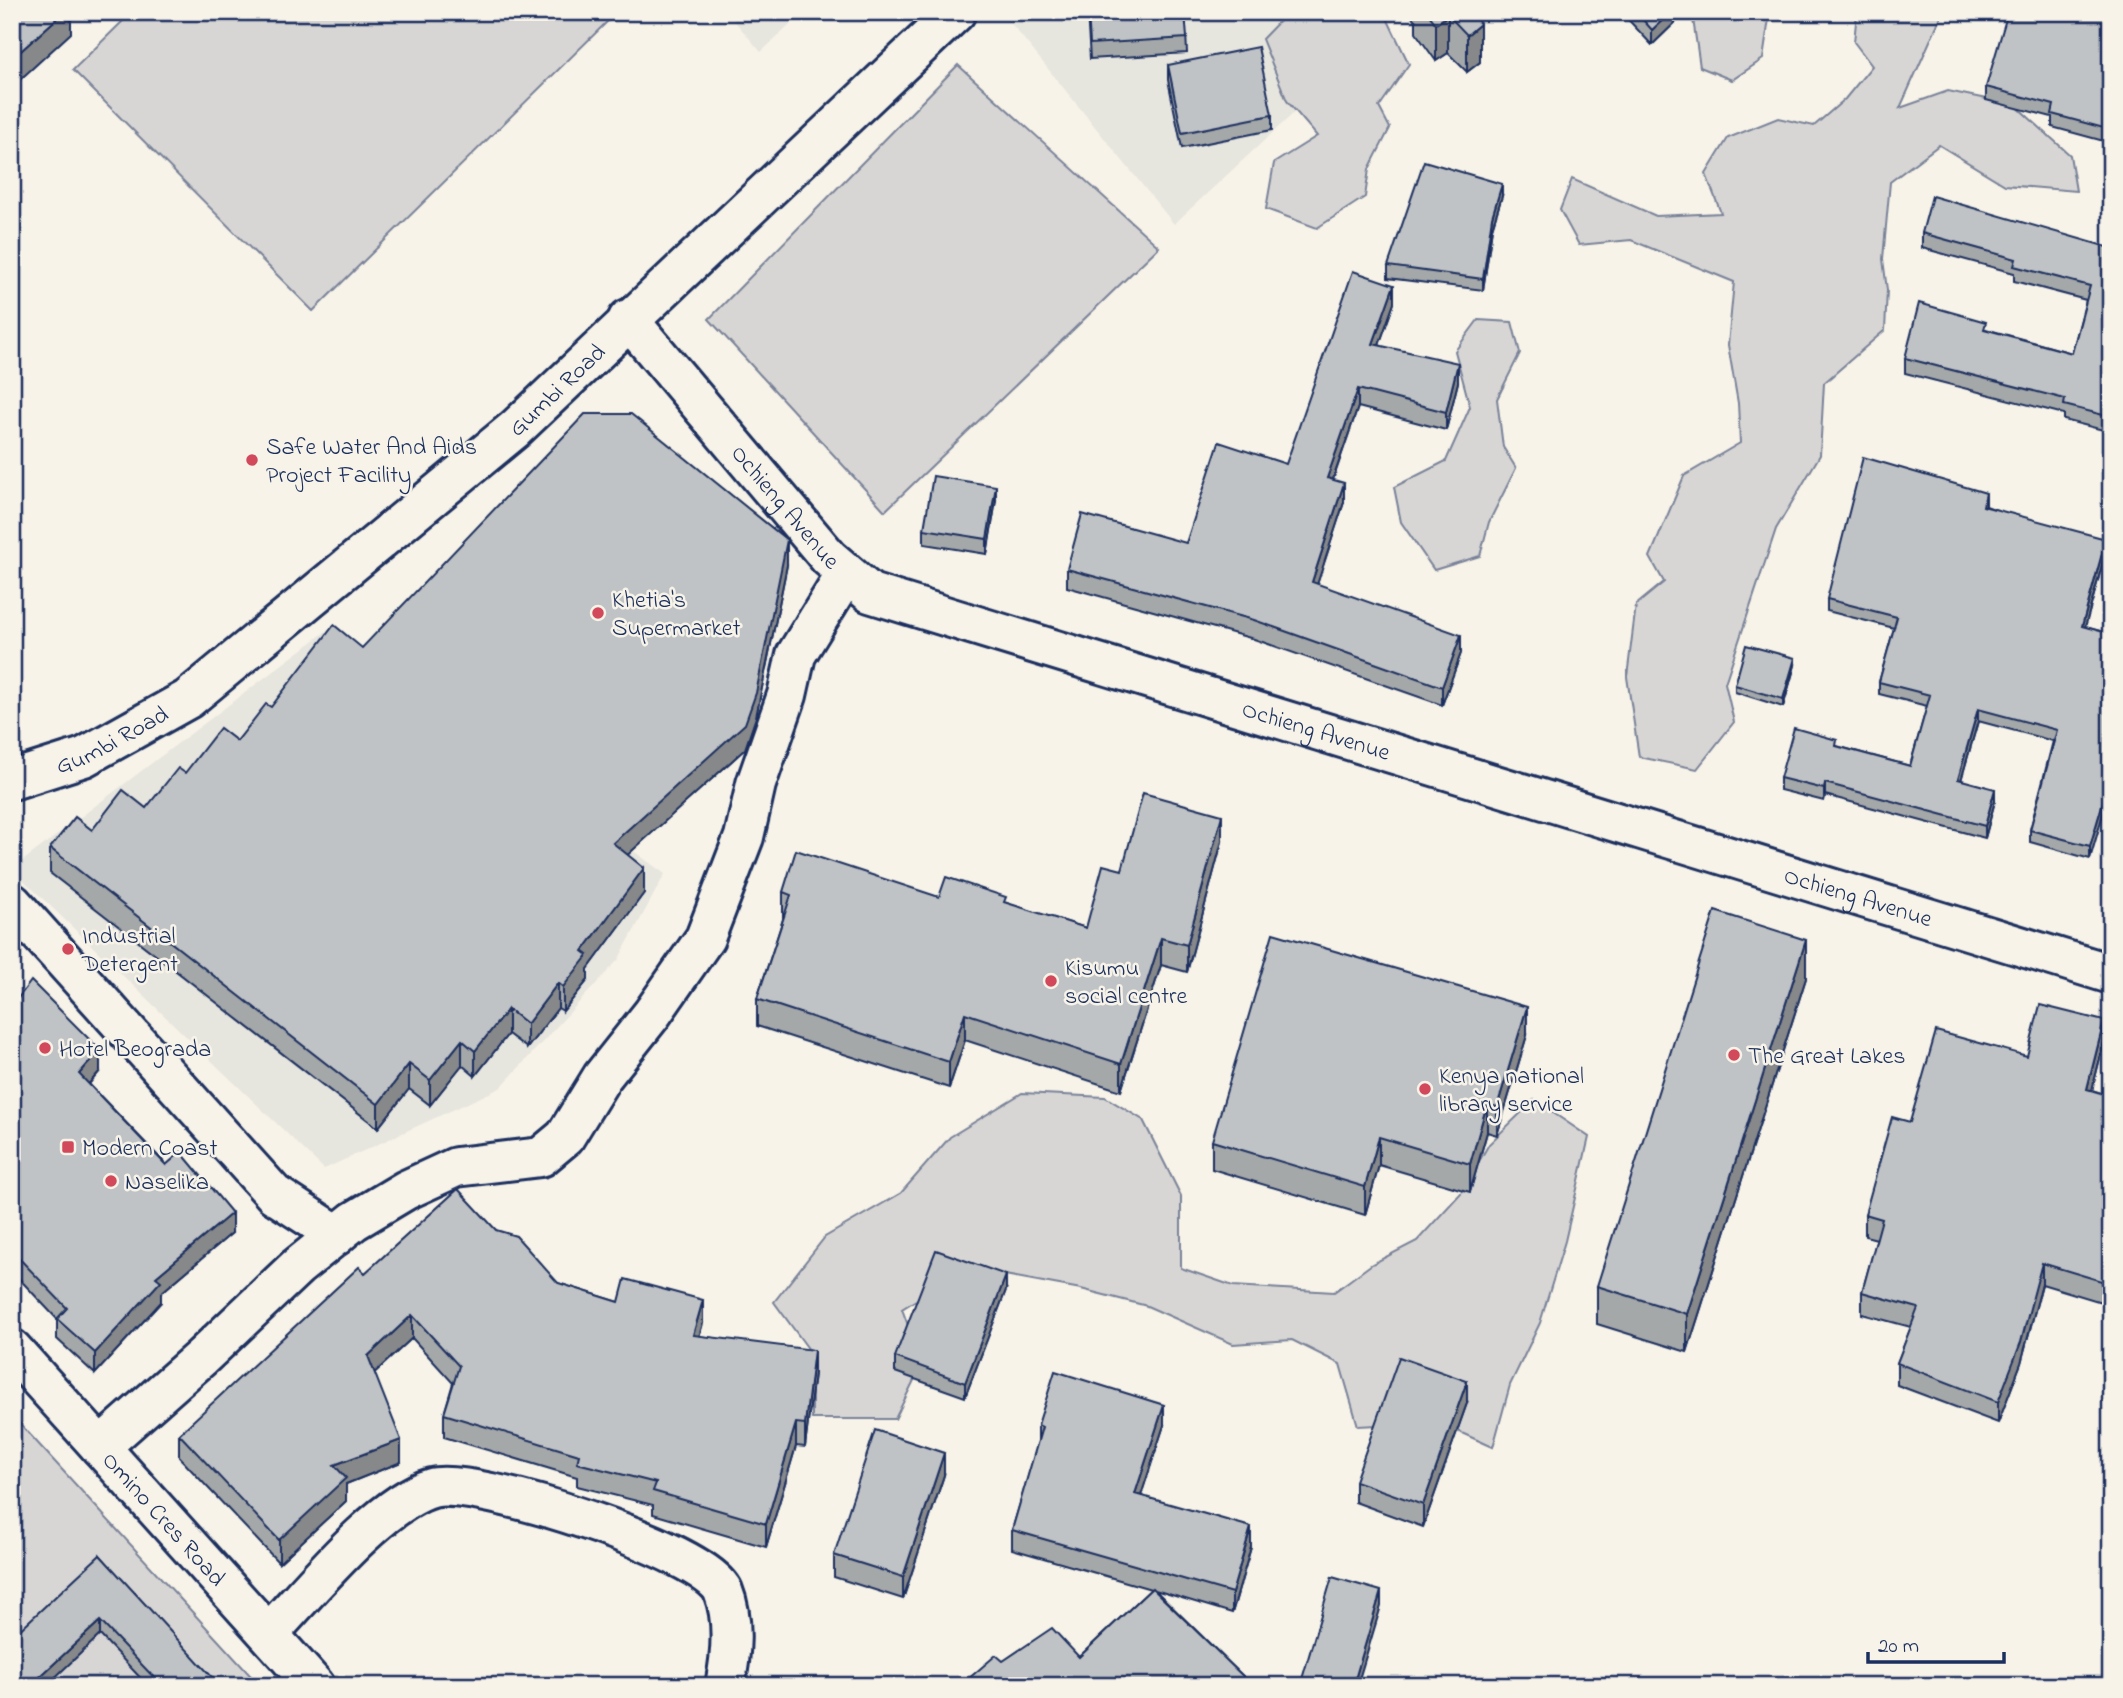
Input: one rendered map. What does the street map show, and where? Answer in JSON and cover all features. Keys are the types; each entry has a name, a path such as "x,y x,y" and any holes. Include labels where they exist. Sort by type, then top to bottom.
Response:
{"street":[{"name":"Gumbi Road","path":"12,780 84,757 188,699 515,429 628,319 956,12"},
{"name":"Ochieng Avenue","path":"628,319 846,575 870,593 2111,974"},
{"path":"100,1447 297,1268 354,1221 406,1190 456,1167 541,1157 565,1137 602,1077 667,994 705,938 744,837 756,784 787,695 796,655 846,575"},
{"path":"12,903 274,1194 337,1235"},
{"name":"Omino Cres Road","path":"12,1349 270,1632 315,1686"},
{"path":"270,1632 377,1524 403,1502 434,1487 532,1502 609,1527 696,1565 723,1589 733,1651 725,1686"}],"shaded area":[{"path":"132,12 617,12 313,311 73,70"},
{"path":"727,12 804,12 761,52"},
{"path":"1011,12 1403,12 1174,224 1006,17"},
{"path":"1288,12 1384,12 1409,64 1379,107 1390,128 1369,169 1365,197 1317,228 1266,209 1274,163 1317,136 1287,101 1262,39"},
{"path":"1692,12 1770,12 1763,59 1732,80 1700,67"},
{"path":"1857,12 1943,12 1900,108 1948,91 2015,105 2070,155 2076,191 2005,185 1939,145 1890,182 1883,259 1887,290 1885,330 1824,383 1820,455 1776,529 1725,683 1734,722 1697,769 1639,757 1627,677 1636,605 1664,582 1650,557 1684,476 1740,443 1738,403 1728,345 1734,282 1631,240 1579,245 1560,210 1572,179 1656,216 1721,213 1706,174 1728,138 1778,118 1814,126 1845,99 1872,66 1854,42"},
{"path":"958,65 1159,247 885,511 709,319"},
{"path":"1478,320 1512,322 1520,353 1497,399 1503,447 1516,468 1489,522 1480,556 1434,570 1401,522 1394,487 1446,461 1470,407 1455,351"},
{"path":"329,629 665,874 618,960 500,1088 324,1169 12,869"},
{"path":"1022,1093 1105,1097 1143,1120 1181,1196 1181,1268 1233,1286 1334,1292 1372,1264 1417,1241 1461,1193 1489,1144 1534,1100 1589,1137 1565,1241 1540,1323 1510,1385 1493,1447 1437,1422 1358,1426 1340,1364 1292,1340 1233,1344 1147,1306 1081,1289 967,1268 902,1309 922,1364 895,1419 812,1419 812,1354 774,1302 825,1237 901,1193 950,1137"},
{"path":"12,1415 260,1686 12,1686"}],"building":[{"path":"12,12 64,12 12,59"},
{"path":"1088,12 1185,12 1187,38 1090,44"},
{"path":"1427,12 1472,12 1480,24 1467,35 1448,15 1436,24"},
{"path":"1636,12 1671,12 1652,30"},
{"path":"2008,12 2111,12 2111,130 2052,114 2054,105 1986,87"},
{"path":"1258,47 1272,115 1182,133 1168,65"},
{"path":"1424,161 1502,184 1492,217 1483,279 1388,266"},
{"path":"1932,196 2111,248 2111,417 2064,405 2065,399 1905,358 1919,303 1986,322 1984,329 2072,353 2090,286 2014,266 2016,259 1922,233"},
{"path":"1353,271 1394,285 1373,344 1458,363 1446,412 1358,389 1327,478 1344,483 1312,582 1461,635 1442,687 1254,620 1067,569 1082,514 1186,543 1219,442 1286,464"},
{"path":"585,414 631,414 787,540 756,693 745,724 613,843 644,868 583,951 588,955 563,987 558,983 527,1024 508,1009 475,1051 462,1040 430,1080 409,1064 378,1104 50,848 75,817 92,830 123,790 146,808 178,768 185,773 220,728 237,741 266,704 271,707 334,625 362,648"},
{"path":"1863,457 1986,493 1983,506 2106,539 2082,626 2111,634 2111,775 2090,846 2030,830 2057,730 1978,709 1958,779 1995,789 1985,826 1825,783 1824,789 1780,778 1794,728 1837,740 1836,746 1910,766 1930,695 1879,682 1897,617 1827,599"},
{"path":"933,476 996,486 987,539 924,529"},
{"path":"1746,645 1795,658 1783,699 1735,685"},
{"path":"1143,793 1222,815 1187,945 1161,938 1121,1064 965,1013 949,1062 757,999 791,895 783,892 796,850 939,897 946,877 1006,897 1004,902 1086,928 1103,865 1122,870"},
{"path":"1715,911 1806,940 1687,1314 1597,1286"},
{"name":"Kenya national library service","path":"1273,933 1527,1007 1497,1107 1487,1104 1470,1164 1379,1137 1365,1187 1212,1141"},
{"path":"31,981 100,1050 79,1074 166,1165 181,1152 232,1213 156,1277 161,1281 95,1353 57,1319 67,1308 12,1251 12,993 18,998"},
{"path":"2040,1005 2104,1021 2087,1089 2111,1096 2111,1284 2042,1263 2021,1342 1998,1402 1897,1363 1918,1308 1862,1292 1882,1219 1865,1214 1892,1117 1910,1122 1936,1031 2027,1056"},
{"path":"458,1189 496,1230 516,1236 558,1283 619,1302 625,1279 703,1300 693,1335 814,1350 805,1424 796,1423 766,1524 653,1491 656,1483 577,1463 579,1455 444,1414 459,1366 412,1315 368,1356 401,1440 334,1465 346,1478 279,1540 179,1434 359,1267 365,1273"},
{"path":"936,1250 1006,1275 965,1383 895,1357"},
{"path":"1399,1357 1467,1381 1423,1505 1355,1481"},
{"path":"1055,1371 1164,1405 1135,1494 1251,1527 1232,1593 1012,1530 1042,1427 1038,1425"},
{"path":"875,1430 944,1453 903,1577 834,1555"},
{"path":"100,1555 213,1678 205,1686 162,1686 100,1621 30,1686 12,1686 12,1637"},
{"path":"1332,1577 1381,1591 1353,1686 1300,1686"},
{"path":"1152,1588 1253,1686 960,1686 996,1655 1003,1661 1052,1628 1079,1657"}],"place":[{"name":"Safe Water And Aids Project Facility","path":"252,460"},
{"name":"Khetia's Supermarket","path":"598,613"},
{"name":"Industrial Detergent","path":"68,949"},
{"name":"Kisumu social centre","path":"1051,981"},
{"name":"Hotel Beograda","path":"45,1048"},
{"name":"The Great Lakes","path":"1734,1055"},
{"name":"Kenya national library service","path":"1425,1089"},
{"name":"Modern Coast","path":"68,1147"},
{"name":"Naselika","path":"111,1181"}]}
